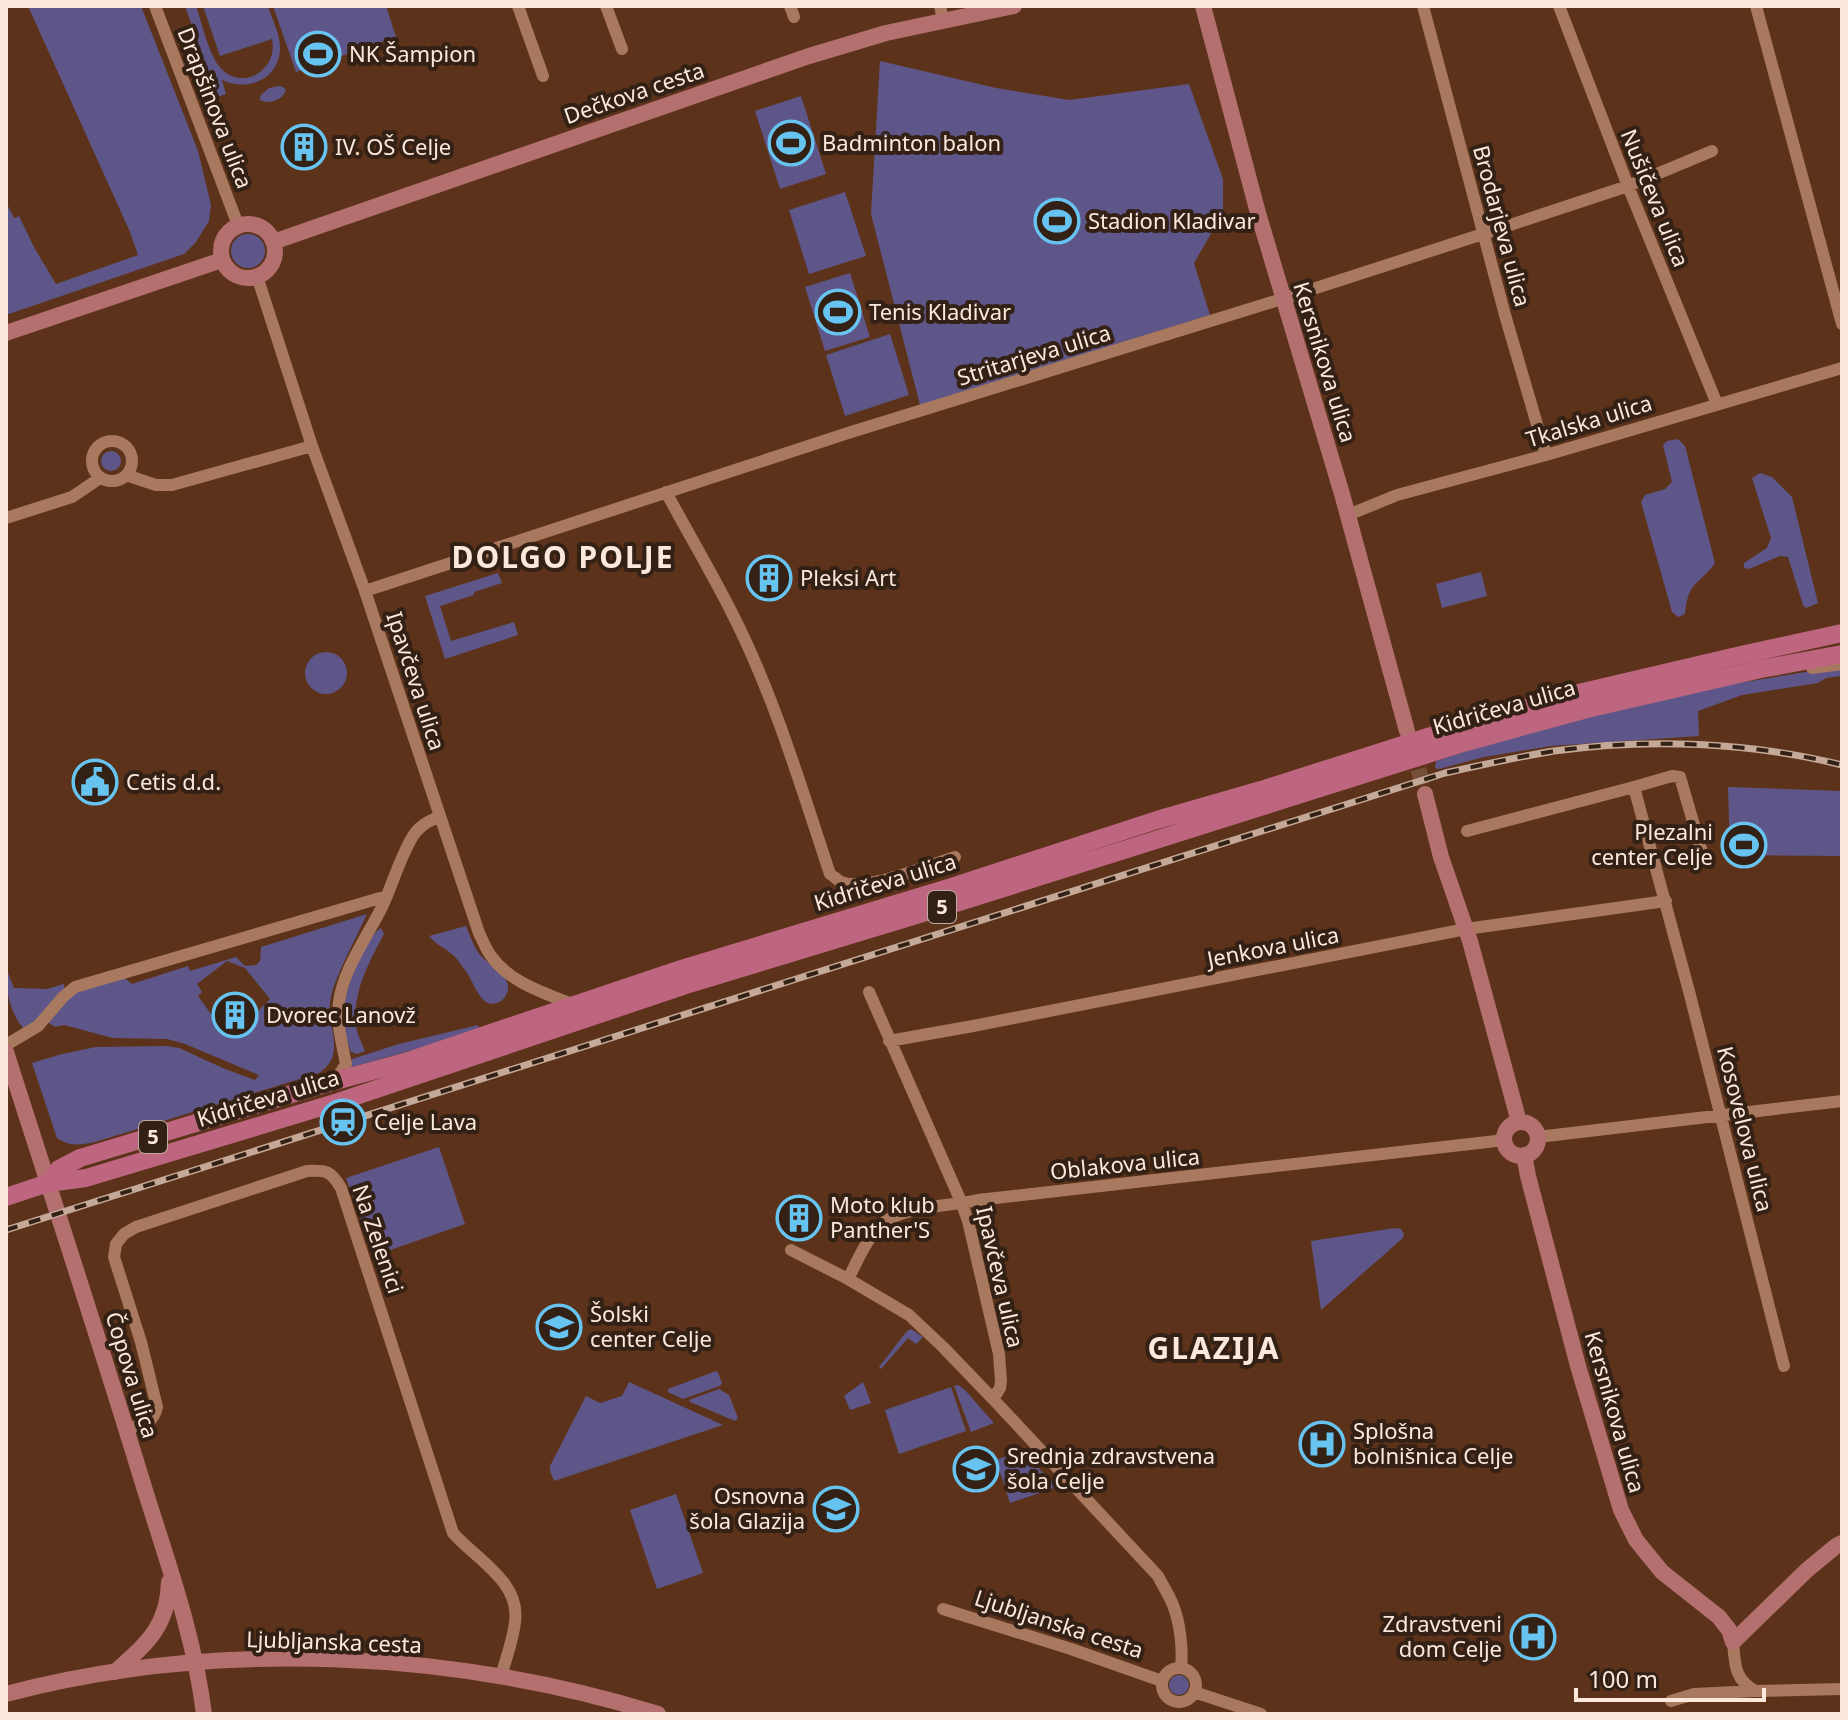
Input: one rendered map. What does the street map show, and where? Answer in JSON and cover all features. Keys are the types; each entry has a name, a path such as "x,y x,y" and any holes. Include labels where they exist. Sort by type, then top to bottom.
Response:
{"main road":[{"name":"Kidričeva ulica","path":"48,1183 59,1169 80,1158 405,1062 681,969 1459,727 1583,692 1842,633"},
{"name":"Kidričeva ulica","path":"48,1183 86,1178 338,1102 686,985 1463,743 1587,709 1761,669 1842,654"},
{"name":"5","path":"6,1197 48,1183"}],"street":[{"name":"Drapšinova ulica","path":"155,6 238,225"},
{"path":"518,6 543,76"},
{"path":"606,6 622,49"},
{"name":"Dečkova cesta","path":"273,242 941,13 1014,6"},
{"name":"Kersnikova ulica","path":"1203,6 1282,299 1348,515 1407,731"},
{"name":"Brodarjeva ulica","path":"1423,6 1546,455"},
{"name":"Nušičeva ulica","path":"1559,6 1717,404"},
{"path":"1756,6 1842,324"},
{"name":"Stritarjeva ulica","path":"365,591 848,433 1483,234 1628,186 1712,151"},
{"path":"238,225 255,225 269,234 273,242 275,250 270,266 257,276 240,277 232,273 222,260 221,243 225,235 238,225"},
{"path":"6,333 222,260"},
{"name":"Ipavčeva ulica","path":"257,276 479,933 492,958 509,974 525,985 574,1005"},
{"name":"Tkalska ulica","path":"1348,515 1397,495 1546,455 1842,368"},
{"path":"108,442 124,445 131,454 132,465 126,475 117,481 100,478 93,469 92,458 98,448 108,442"},
{"path":"126,475 156,485 172,485 312,446"},
{"path":"6,518 72,497 100,478"},
{"path":"666,492 734,617 767,691 784,732 830,874 840,882 857,885 887,879 955,857"},
{"path":"1761,669 1788,670 1842,664"},
{"path":"1467,831 1672,776 1680,777 1701,849"},
{"name":"Kosovelova ulica","path":"1634,787 1784,1366"},
{"path":"1425,794 1519,1122"},
{"path":"335,1081 346,1064 338,1022 339,1000 359,949 414,836 424,824 440,816"},
{"name":"Jenkova ulica","path":"889,1041 1466,929 1666,901"},
{"path":"6,1045 38,1026 75,987 183,954 384,902"},
{"name":"Ipavčeva ulica","path":"869,992 962,1204 999,1354 1001,1381 993,1399"},
{"name":"Čopova ulica","path":"6,1052 169,1569 195,1662 204,1714"},
{"path":"1538,1137 1842,1101"},
{"path":"1519,1122 1534,1127 1538,1137 1536,1147 1524,1155 1511,1152 1505,1140 1510,1127 1519,1122"},
{"name":"Oblakova ulica","path":"848,1279 880,1226 906,1212 978,1200 1505,1140"},
{"name":"Kersnikova ulica","path":"1524,1155 1578,1366 1621,1510 1636,1540 1662,1572 1719,1617 1733,1642"},
{"name":"Na Zelenici","path":"126,1429 148,1422 155,1417 157,1407 141,1342 114,1257 116,1244 124,1234 136,1227 307,1171 324,1170 334,1176 341,1188 453,1533 502,1580 516,1605 516,1620 501,1676"},
{"path":"791,1250 848,1279 915,1320 1158,1576 1173,1605 1182,1656 1181,1668 1191,1672 1196,1682 1194,1692 1186,1700 1170,1699 1165,1714"},
{"path":"1756,1691 1740,1679 1733,1642 1807,1570 1842,1543"},
{"path":"115,1672 152,1637 168,1596 169,1569"},
{"name":"Ljubljanska cesta","path":"943,1609 1162,1681"},
{"name":"Ljubljanska cesta","path":"6,1694 115,1672 195,1662 348,1660 501,1676 565,1689 658,1714"},
{"name":"Ljubljanska cesta","path":"1170,1699 1163,1692 1162,1681 1171,1670 1181,1668"},
{"path":"1671,1701 1694,1694 1842,1689"},
{"path":"1194,1692 1261,1714"}],"shaded area":[{"path":"28,6 141,6 198,151 211,205 209,221 184,254 6,315 6,202 14,218 19,216 56,284 138,255"},
{"path":"185,6 196,6 208,45 219,66 237,78 247,78 256,75 270,61 272,39 220,56 203,6 268,6 280,44 274,69 260,81 251,84 222,80 226,94 217,97"},
{"name":"NK Šampion","path":"273,6 386,6 396,37 296,72"},
{"path":"880,61 996,88 1069,100 1189,84 1223,179 1223,213 1194,263 1210,315 920,405 871,214"},
{"path":"279,86 286,90 279,99 271,102 260,100 269,88"},
{"name":"Badminton balon","path":"801,96 826,174 780,189 755,111"},
{"path":"845,192 866,256 809,274 789,210"},
{"path":"248,234 260,239 265,251 260,263 248,268 236,263 231,251 236,239"},
{"name":"Tenis Kladivar","path":"850,273 870,337 825,351 805,287"},
{"path":"890,334 909,395 845,416 826,355"},
{"path":"1678,439 1685,446 1715,563 1691,589 1685,614 1678,617 1672,612 1641,502 1645,495 1665,489 1672,482 1663,445"},
{"path":"111,451 118,454 121,461 118,468 111,471 104,468 101,461 104,454"},
{"path":"1760,473 1772,477 1792,497 1818,603 1806,608 1788,557 1780,556 1749,569 1744,568 1744,563 1767,548 1771,538 1752,478"},
{"path":"1481,572 1487,596 1442,608 1436,584"},
{"path":"498,573 502,583 440,606 451,641 514,622 518,635 445,659 425,596"},
{"path":"326,652 341,658 347,673 341,688 326,694 311,688 305,673 311,658"},
{"path":"1842,666 1842,676 1742,695 1698,711 1699,736 1551,746 1435,768 1436,761 1513,736 1696,690"},
{"path":"1728,787 1842,791 1842,856 1730,855"},
{"path":"367,914 332,994 330,1013 334,1050 327,1066 319,1073 95,1142 75,1144 57,1138 32,1063 96,1047 166,1046 179,1048 255,1080 259,1075 167,1039 113,1038 64,1025 55,1027 46,1021 25,1030 15,1016 10,1001 6,968 14,988 47,989 64,984 65,995 122,976 132,984 188,966 190,971 236,957 245,966 256,965 260,961 261,947","holes":["227,961 245,968 270,999 229,1034 198,996 202,992 197,984"]},
{"path":"466,926 480,955 507,982 508,991 500,1002 486,1002 457,959 429,936"},
{"path":"381,928 384,934 359,990 356,1026 365,1051 357,1054 351,1052 344,1029 343,1011 354,970 367,943"},
{"path":"478,1025 479,1028 417,1049 352,1067 350,1065 352,1059 399,1044"},
{"path":"439,1147 465,1224 373,1256 346,1178"},
{"path":"1401,1229 1403,1238 1321,1310 1311,1241"},
{"path":"911,1329 923,1337 916,1344 908,1338 881,1369 879,1367"},
{"path":"716,1371 722,1383 720,1386 683,1399 668,1392 668,1389"},
{"path":"629,1382 723,1425 554,1481 550,1466 586,1396 600,1403 622,1396"},
{"path":"863,1382 871,1403 850,1410 844,1396"},
{"path":"958,1385 994,1423 971,1432 954,1386"},
{"path":"951,1387 966,1431 899,1454 885,1410"},
{"path":"719,1389 729,1395 738,1418 735,1421 689,1400"},
{"path":"1022,1451 1057,1487 1010,1503 996,1460"},
{"path":"676,1494 703,1573 657,1589 630,1510"},
{"path":"1179,1675 1186,1678 1189,1685 1186,1692 1179,1695 1172,1692 1169,1685 1172,1678"}],"tunnel":[{"path":"1412,746 1425,794"}],"railway":[{"path":"6,1230 1445,773 1554,751 1625,744 1735,747 1842,765"}],"place":[{"name":"NK Šampion","path":"318,54"},
{"name":"Badminton balon","path":"791,143"},
{"name":"IV. OŠ Celje","path":"304,147"},
{"name":"Stadion Kladivar","path":"1057,221"},
{"name":"Tenis Kladivar","path":"838,312"},
{"name":"Pleksi Art","path":"769,578"},
{"name":"Cetis d.d.","path":"95,782"},
{"name":"Plezalni center Celje","path":"1744,845"},
{"name":"Dvorec Lanovž","path":"235,1015"},
{"name":"Celje Lava","path":"343,1122"},
{"name":"Moto klub Panther'S","path":"799,1218"},
{"name":"Šolski center Celje","path":"559,1327"},
{"name":"Splošna bolnišnica Celje","path":"1322,1444"},
{"name":"Srednja zdravstvena šola Celje","path":"976,1469"},
{"name":"Osnovna šola Glazija","path":"836,1509"},
{"name":"Zdravstveni dom Celje","path":"1533,1637"}],"district":[{"name":"DOLGO POLJE","path":"563,558"},
{"name":"GLAZIJA","path":"1214,1349"}]}
